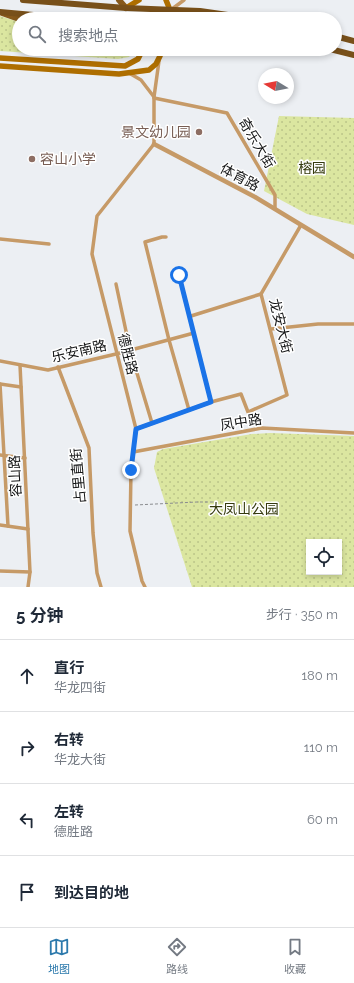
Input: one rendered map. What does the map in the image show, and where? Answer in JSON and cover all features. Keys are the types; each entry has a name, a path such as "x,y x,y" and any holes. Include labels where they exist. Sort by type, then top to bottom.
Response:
{"highway":[{"path":"23,0 126,8 207,12"},
{"path":"0,12 12,13"},
{"path":"342,38 354,41"},
{"path":"342,52 354,55"}],"main road":[{"path":"119,0 126,8 139,0"},
{"path":"166,0 170,10"},
{"path":"0,12 12,16"},
{"path":"0,58 125,66 138,59 140,56"},
{"path":"0,66 119,74 149,70 156,64 160,56"}],"street":[{"path":"170,10 184,0"},
{"path":"154,144 154,98 160,56"},
{"path":"128,73 141,80 154,98"},
{"name":"奇乐大街","path":"154,98 227,113 275,195 275,209"},
{"name":"体育路","path":"154,144 238,187 354,258"},
{"name":"德胜路","path":"145,587 142,581 130,531 130,506 136,429 92,254 97,216 154,144"},
{"name":"龙安大街","path":"211,402 241,394 248,412 286,395 271,329 261,294 301,225"},
{"path":"166,237 145,242 169,340 190,410"},
{"path":"0,239 49,244"},
{"path":"136,429 211,402 179,275"},
{"path":"116,284 130,350 152,424"},
{"path":"190,316 261,294"},
{"path":"271,329 318,324 354,324"},
{"name":"乐安南路","path":"0,361 48,370 194,333"},
{"name":"容山路","path":"20,365 30,572 28,587"},
{"name":"占里直街","path":"58,367 89,448 93,533 97,573 101,587"},
{"path":"8,526 0,384 21,387"},
{"name":"凤中路","path":"134,452 262,428 354,433"},
{"path":"0,454 25,458"},
{"path":"0,525 28,529"},
{"path":"0,572 30,572"}],"path":[{"path":"130,506 221,502"}],"green space":[{"path":"0,16 12,20 12,52 0,51"},
{"path":"74,56 130,56 118,59"},
{"name":"榕园","path":"279,116 354,118 354,225 307,214 264,191"},
{"name":"大凤山公园","path":"270,433 354,436 354,587 192,587 154,468 157,452 163,449 252,434"}],"place":[{"name":"景文幼儿园","path":"199,132"},
{"name":"容山小学","path":"32,159"}],"route":[{"path":"131,470 136,429 211,402 179,275"}]}
